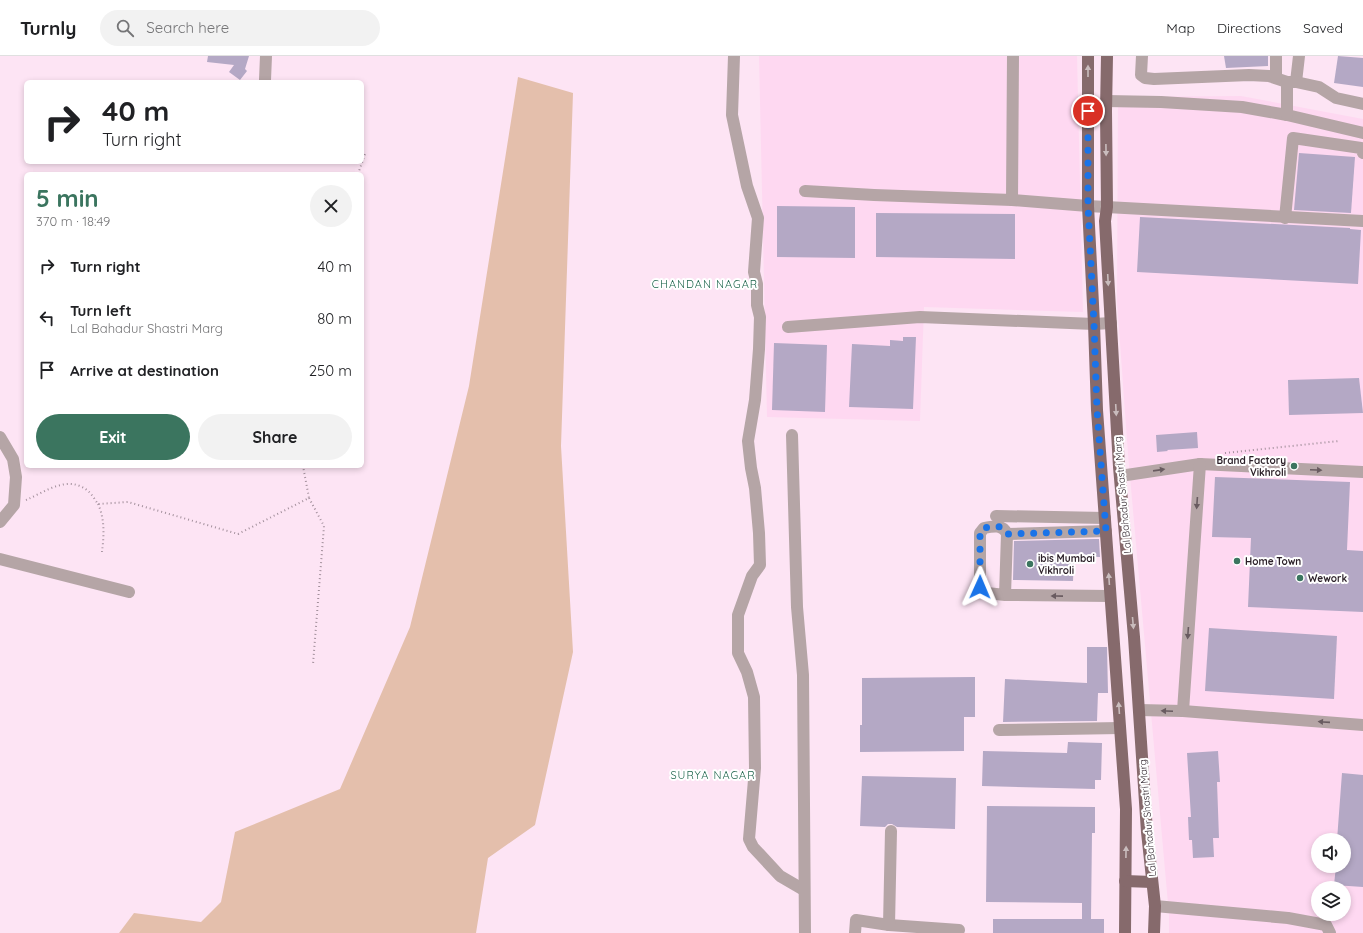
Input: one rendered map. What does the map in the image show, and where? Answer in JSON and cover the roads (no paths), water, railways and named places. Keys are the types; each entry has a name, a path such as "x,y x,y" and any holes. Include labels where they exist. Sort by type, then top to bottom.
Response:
{"main road":[{"name":"Lal Bahadur Shastri Marg","path":"1088,56 1088,206 1097,410 1126,809 1125,933"},
{"name":"Lal Bahadur Shastri Marg","path":"1107,56 1107,207 1105,220 1120,476 1139,710 1147,832 1155,906 1154,933"},
{"path":"1107,547 1126,546"},
{"path":"1125,881 1152,882"}],"street":[{"path":"265,80 266,56"},
{"path":"734,56 732,115 747,186 758,218 754,272 757,284 757,305 760,317 755,400 748,441 755,488 760,565 752,576 738,615 738,653 747,672 754,697 755,768 749,839 753,847 780,876 804,890"},
{"path":"1012,200 1013,56"},
{"path":"1142,56 1141,75 1145,78 1154,79 1249,75 1286,80 1319,87 1336,98 1363,104"},
{"path":"1276,56 1286,80 1287,115"},
{"path":"1286,80 1299,56"},
{"path":"1106,101 1161,102 1242,107 1287,115 1363,133"},
{"path":"1285,218 1293,138 1361,148 1363,153"},
{"path":"805,191 1012,200 1285,218 1363,221"},
{"path":"788,327 920,317 1094,324 1111,323"},
{"path":"792,435 797,607 803,675 805,933"},
{"path":"0,437 13,459 16,477 14,504 0,522"},
{"path":"1120,476 1200,464 1363,472"},
{"path":"1183,711 1200,464"},
{"path":"996,516 1105,518"},
{"path":"1005,595 1007,534 1002,527 992,526 984,528 980,533 980,587 982,591 1005,595 1110,596"},
{"path":"1007,534 1106,531"},
{"path":"0,559 129,592"},
{"path":"1139,710 1183,711 1363,725"},
{"path":"999,730 1120,728"},
{"path":"889,925 891,831"},
{"path":"1155,906 1288,918 1326,925 1330,933"},
{"path":"855,933 856,920 889,925 959,930"}],"place":[{"name":"Brand Factory Vikhroli","path":"1294,466"},
{"name":"Home Town","path":"1237,561"},
{"name":"ibis Mumbai Vikhroli","path":"1030,564"},
{"name":"Wework","path":"1300,578"}],"district":[{"name":"CHANDAN NAGAR","path":"705,284"},
{"name":"SURYA NAGAR","path":"713,775"}]}
